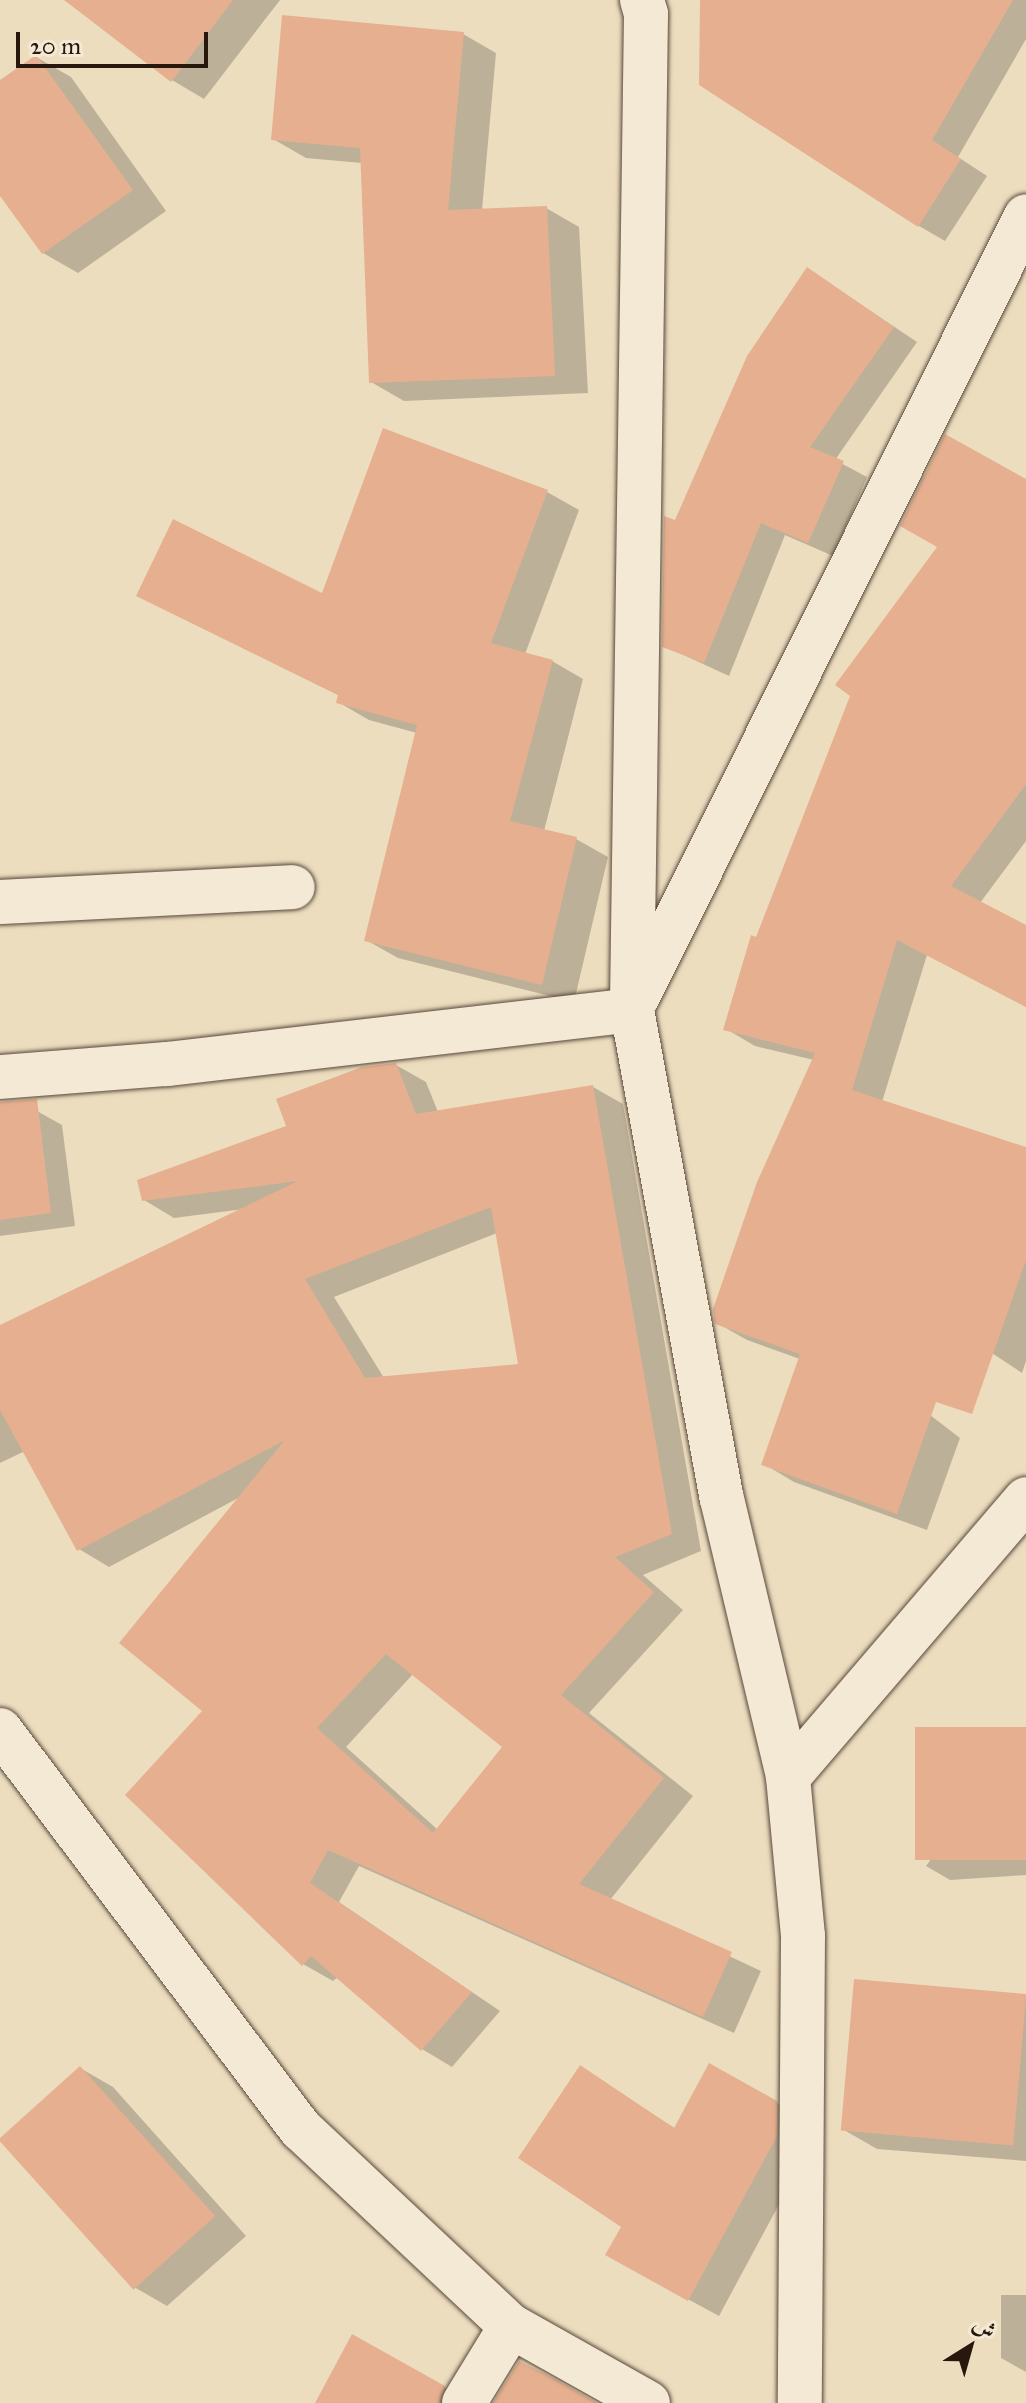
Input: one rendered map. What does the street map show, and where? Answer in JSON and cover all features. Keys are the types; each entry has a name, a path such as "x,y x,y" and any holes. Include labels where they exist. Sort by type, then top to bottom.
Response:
{"street":[{"path":"642,0 646,14 632,1010 722,1499 788,1777 803,1936 800,2403"},
{"path":"632,1010 1023,233"},
{"path":"0,902 293,887"},
{"path":"0,1077 167,1064 632,1010"},
{"path":"788,1777 1026,1499"},
{"path":"0,1730 301,2129 511,2326 648,2403"},
{"path":"464,2403 511,2326"}],"building":[{"path":"64,0 233,0 171,82"},
{"path":"700,0 1013,0 932,140 961,159 918,227 699,85"},
{"path":"282,15 464,32 448,210 547,206 555,376 369,383 360,148 271,140"},
{"path":"36,55 133,190 42,254 0,196 0,80"},
{"path":"807,267 894,327 810,447 844,461 808,543 761,523 704,663 662,647 664,516 675,520 747,356"},
{"path":"383,428 548,490 491,643 553,660 510,821 577,837 542,985 364,941 417,725 336,703 338,695 136,596 173,519 322,593"},
{"path":"945,434 1026,479 1026,784 951,886 1026,925 1026,1007 897,940 852,1090 1026,1147 1026,1260 972,1414 936,1402 897,1514 761,1465 800,1354 715,1324 713,1309 757,1182 815,1053 723,1030 751,935 756,937 850,696 835,685 937,547 900,526"},
{"path":"396,1063 416,1114 593,1085 672,1534 615,1557 654,1592 561,1695 664,1778 579,1884 732,1952 703,2017 328,1850 310,1883 472,1992 421,2051 311,1956 302,1966 125,1795 202,1711 119,1643 285,1440 77,1551 0,1410 0,1325 298,1181 142,1201 137,1180 286,1126 276,1099 362,1067","holes":["491,1207 518,1364 365,1378 305,1279","386,1654 502,1747 433,1833 317,1728"]},
{"path":"37,1099 51,1213 0,1220 0,1102"},
{"path":"915,1727 1026,1727 1026,1860 915,1860"},
{"path":"854,1979 1026,1994 1013,2145 841,2130"},
{"path":"709,2063 777,2101 777,2136 688,2301 605,2255 621,2227 518,2158 580,2065 674,2128"},
{"path":"80,2066 215,2216 133,2290 0,2142 0,2138"},
{"path":"352,2334 445,2386 439,2403 315,2403"},
{"path":"519,2361 553,2378 597,2403 493,2403"}]}
